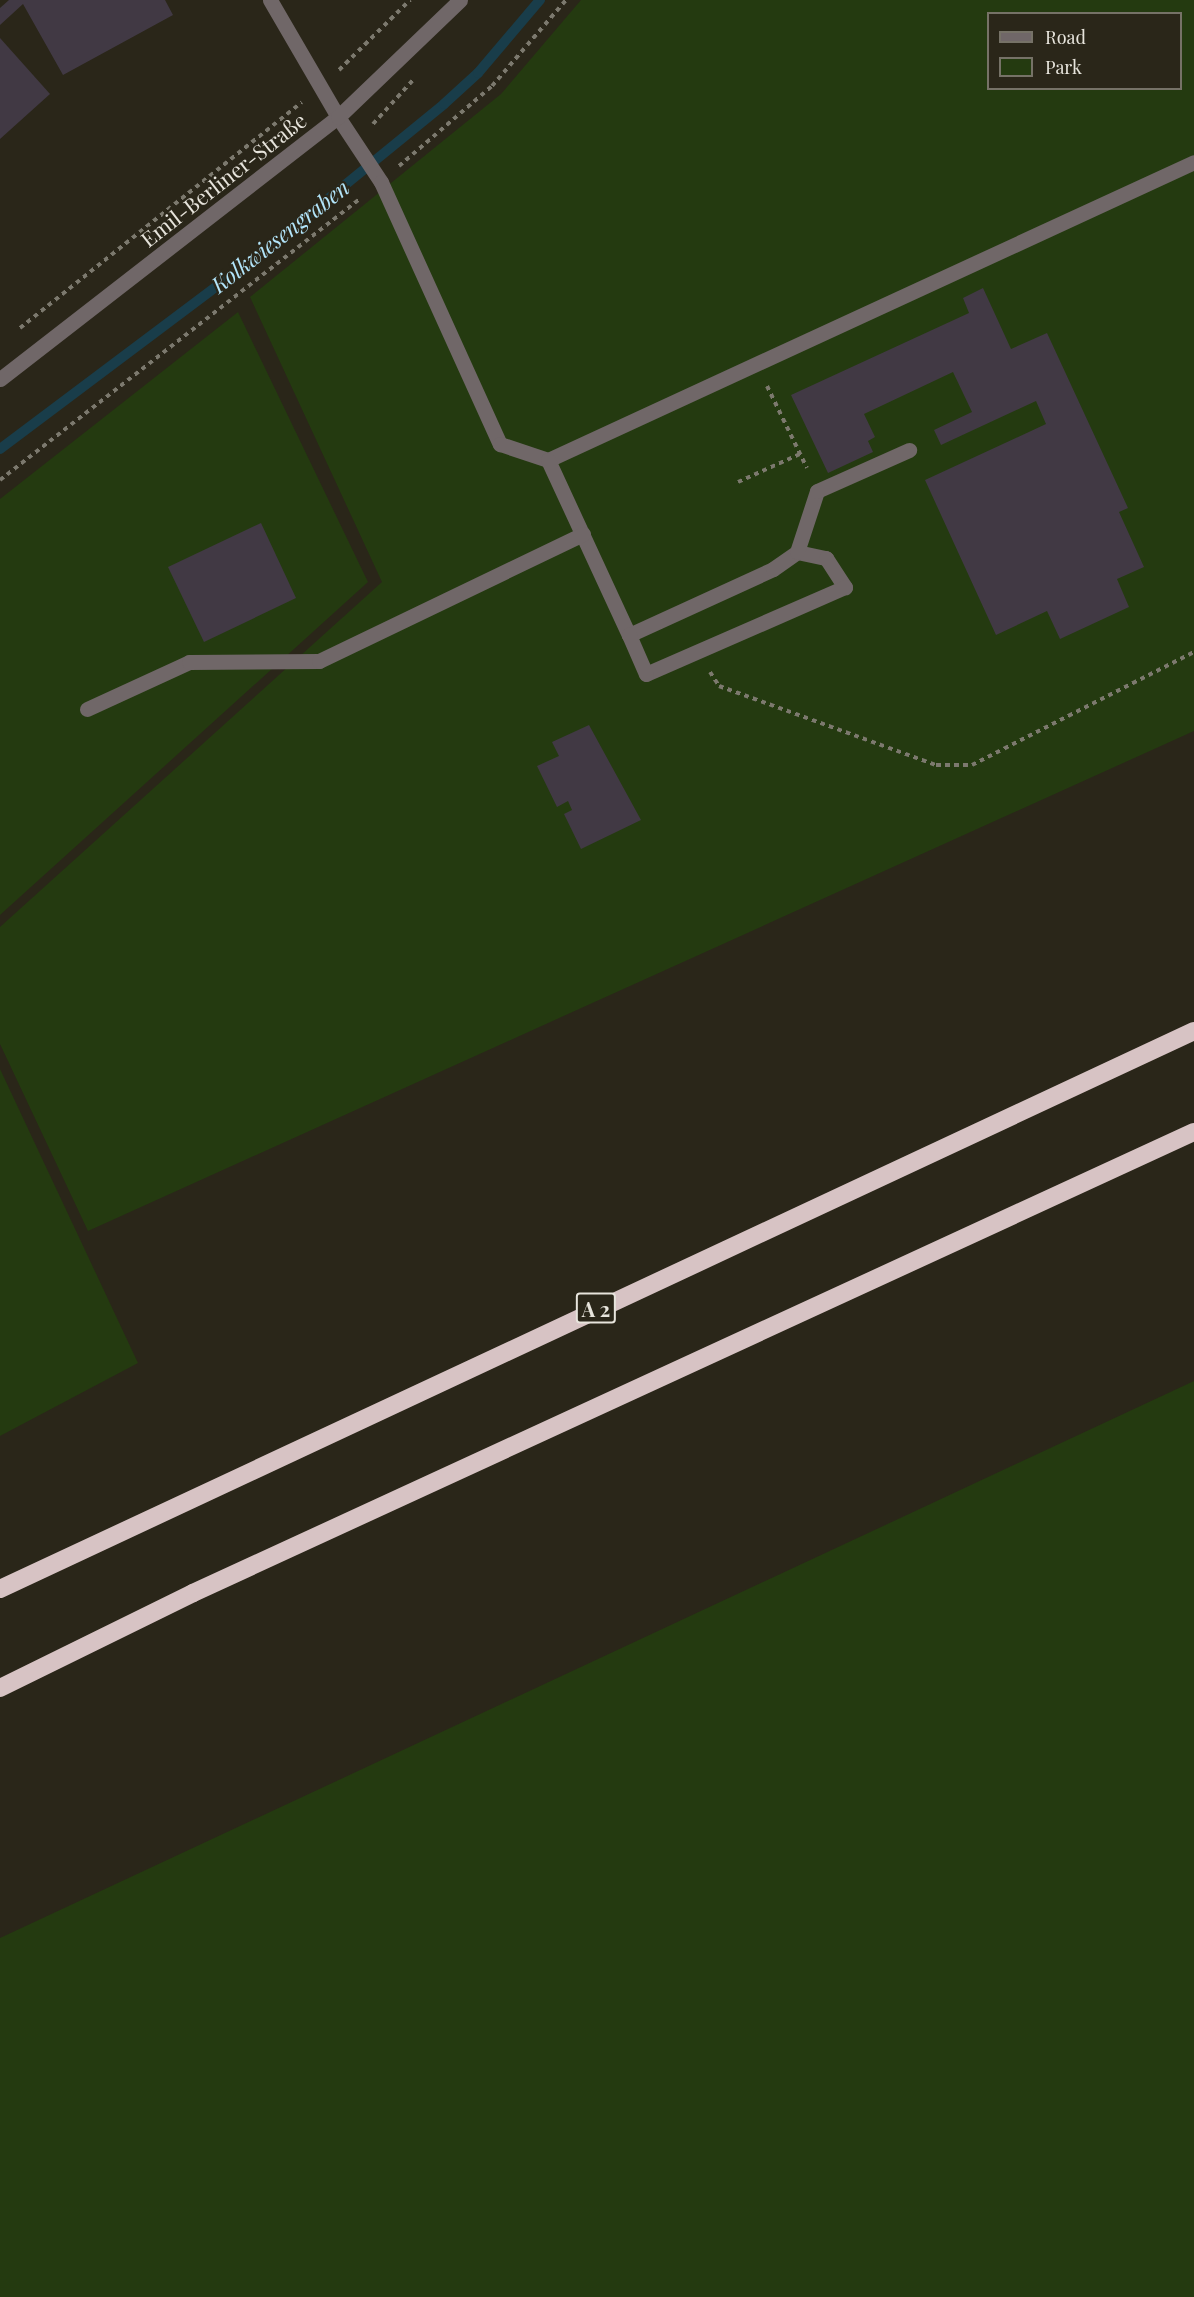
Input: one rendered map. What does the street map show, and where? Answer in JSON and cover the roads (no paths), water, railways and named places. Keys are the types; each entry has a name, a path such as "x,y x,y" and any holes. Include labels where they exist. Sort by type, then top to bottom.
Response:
{"highway":[{"name":"A 2","path":"0,1589 1194,1031"},
{"path":"0,1688 203,1588 1194,1132"}],"street":[{"path":"270,0 353,143 381,182 500,444 548,460 1194,162"},
{"name":"Emil-Berliner-Straße","path":"0,379 338,117 460,0"},
{"path":"629,634 773,569 797,552 817,490 909,450"},
{"path":"548,460 646,674 845,587 826,558 797,552"},
{"path":"87,709 189,662 319,662 583,534"}],"waterway":[{"name":"Kolkwiesengraben","path":"0,449 264,251 444,104 478,73 540,0"}]}
